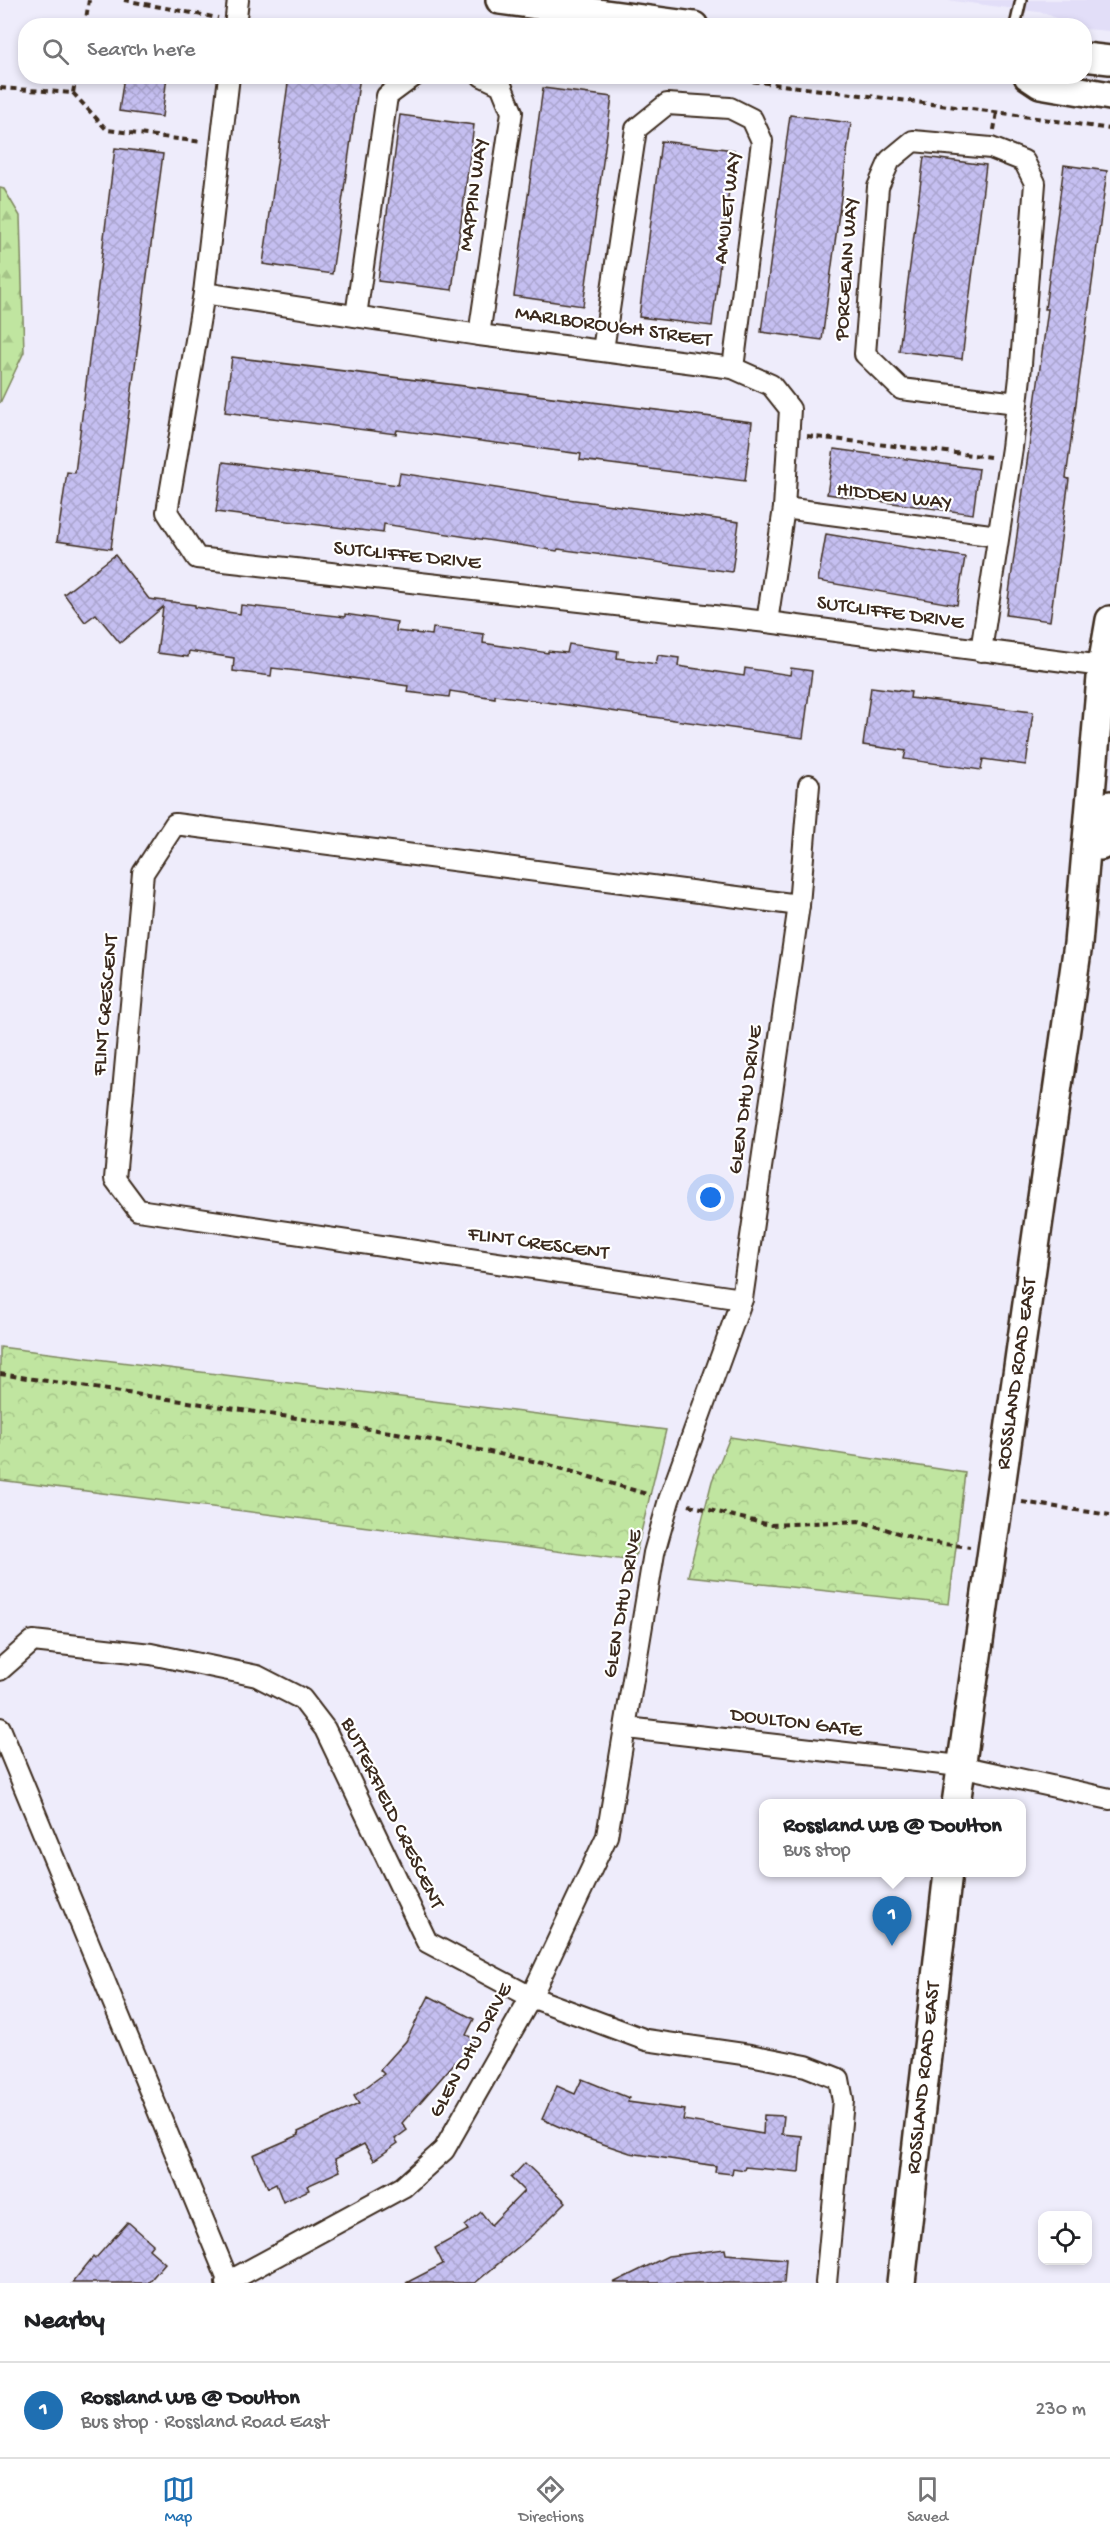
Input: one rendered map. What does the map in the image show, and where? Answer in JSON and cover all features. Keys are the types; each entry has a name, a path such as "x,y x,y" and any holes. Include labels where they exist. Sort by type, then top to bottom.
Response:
{"main road":[{"path":"500,0 634,18"},
{"path":"1092,58 1110,60"},
{"path":"1040,84 1110,96"},
{"name":"ROSSLAND ROAD EAST","path":"956,1799 1078,944 1102,666 1110,620"},
{"name":"ROSSLAND ROAD EAST","path":"1078,944 1110,805"},
{"name":"ROSSLAND ROAD EAST","path":"901,2283 947,1877"}],"street":[{"path":"236,18 238,0"},
{"name":"SUTCLIFFE DRIVE","path":"228,84 204,293 167,512 197,558 766,622 1102,666"},
{"path":"356,316 387,96 403,84"},
{"name":"MAPPIN WAY","path":"479,335 512,112 499,84"},
{"name":"AMULET WAY","path":"603,350 636,129 666,104 730,108 752,119 762,141 733,368"},
{"name":"PORCELAIN WAY","path":"981,651 1017,403 1035,183 1024,161 991,148 913,141 890,160 878,187 865,354 901,389 1017,403"},
{"name":"MARLBOROUGH STREET","path":"204,293 479,335 733,368 771,385 790,409 784,508 766,622"},
{"name":"HIDDEN WAY","path":"784,508 998,536"},
{"name":"GLEN DHU DRIVE","path":"227,2282 403,2187 444,2150 531,1997 607,1836 627,1728 654,1553 669,1500 742,1299 799,905 809,785"},
{"name":"FLINT CRESCENT","path":"742,1299 138,1210 115,1179 143,873 175,824 799,905"},
{"name":"BUTTERFIELD CRESCENT","path":"0,1670 33,1641 151,1654 257,1676 302,1699 325,1729 427,1942 531,1997 646,2040 806,2066 839,2079 843,2101 826,2283"},
{"path":"0,1728 227,2282"},
{"name":"DOULTON GATE","path":"627,1728 960,1766 1110,1799"}],"lane":[{"path":"1017,18 1021,0"}],"path":[{"path":"86,18 89,0"},
{"path":"124,0 201,16"},
{"path":"73,93 75,84"},
{"path":"774,84 1110,129"},
{"path":"0,88 73,93 107,130 221,144"},
{"path":"788,433 1010,460"},
{"path":"0,1374 397,1433 543,1463 669,1500 770,1525 859,1521 927,1542 992,1549"},
{"path":"1000,1499 1110,1515"}],"shaded area":[{"path":"947,0 1110,0 1110,31 1092,30 1092,18 1055,18 1046,13"}],"green space":[{"path":"0,188 4,189 20,216 24,352 0,403"},
{"path":"0,1347 666,1430 634,1561 0,1480"},
{"path":"730,1437 965,1473 949,1604 688,1576 712,1481"}],"building":[{"path":"123,84 166,84 162,117 119,111"},
{"path":"288,84 359,84 332,274 263,264"},
{"path":"543,88 612,97 583,306 514,296"},
{"path":"400,115 474,125 452,290 378,281"},
{"path":"790,115 851,123 822,340 761,332"},
{"path":"661,141 734,150 712,326 639,317"},
{"path":"115,148 163,154 111,549 57,541 67,472 75,473"},
{"path":"924,157 986,165 962,359 899,351"},
{"path":"1064,165 1107,171 1066,478 1069,479 1050,621 1006,615 1048,309 1045,309"},
{"path":"232,357 752,422 745,481 580,460 581,454 397,430 396,434 225,412"},
{"path":"834,449 979,469 973,514 827,494"},
{"path":"223,462 398,485 400,473 560,498 739,522 732,572 558,549 557,551 384,524 383,533 216,512"},
{"path":"826,534 965,557 957,605 818,581"},
{"path":"115,555 149,599 195,605 195,607 240,614 241,605 345,617 345,614 397,622 396,631 432,635 433,628 484,634 483,643 548,653 548,651 567,653 569,644 618,651 617,658 656,664 658,655 679,658 678,666 744,676 745,668 790,675 791,668 812,671 803,738 495,695 495,698 450,691 449,697 407,692 408,686 316,673 272,668 271,676 233,671 234,658 189,651 188,657 157,653 163,607 120,643 96,614 85,622 64,594"},
{"path":"871,687 911,692 910,698 1033,712 1026,765 983,759 981,770 904,759 906,751 863,745"},
{"path":"429,1996 474,2019 466,2035 475,2039 463,2061 458,2059 402,2123 407,2130 395,2139 398,2143 374,2160 364,2144 335,2159 340,2171 307,2186 309,2190 283,2202 276,2184 268,2188 253,2155 299,2135 298,2132 359,2104 354,2096 384,2074 380,2070 406,2041"},
{"path":"582,2079 629,2098 628,2102 685,2110 683,2120 763,2134 764,2115 784,2116 782,2134 802,2136 799,2172 745,2167 744,2170 733,2168 732,2174 715,2172 716,2166 630,2153 582,2137 542,2119 557,2086 575,2094"},
{"path":"525,2163 566,2202 535,2233 475,2283 406,2283 443,2264 435,2248 468,2230 465,2226 481,2212 491,2225 524,2191 511,2178"},
{"path":"128,2222 153,2244 149,2249 165,2263 148,2283 72,2283 93,2257 95,2259"},
{"path":"725,2249 726,2254 786,2259 784,2283 613,2283 668,2256"}],"place":[{"name":"Rossland WB @ Doulton","path":"892,1946"}]}
